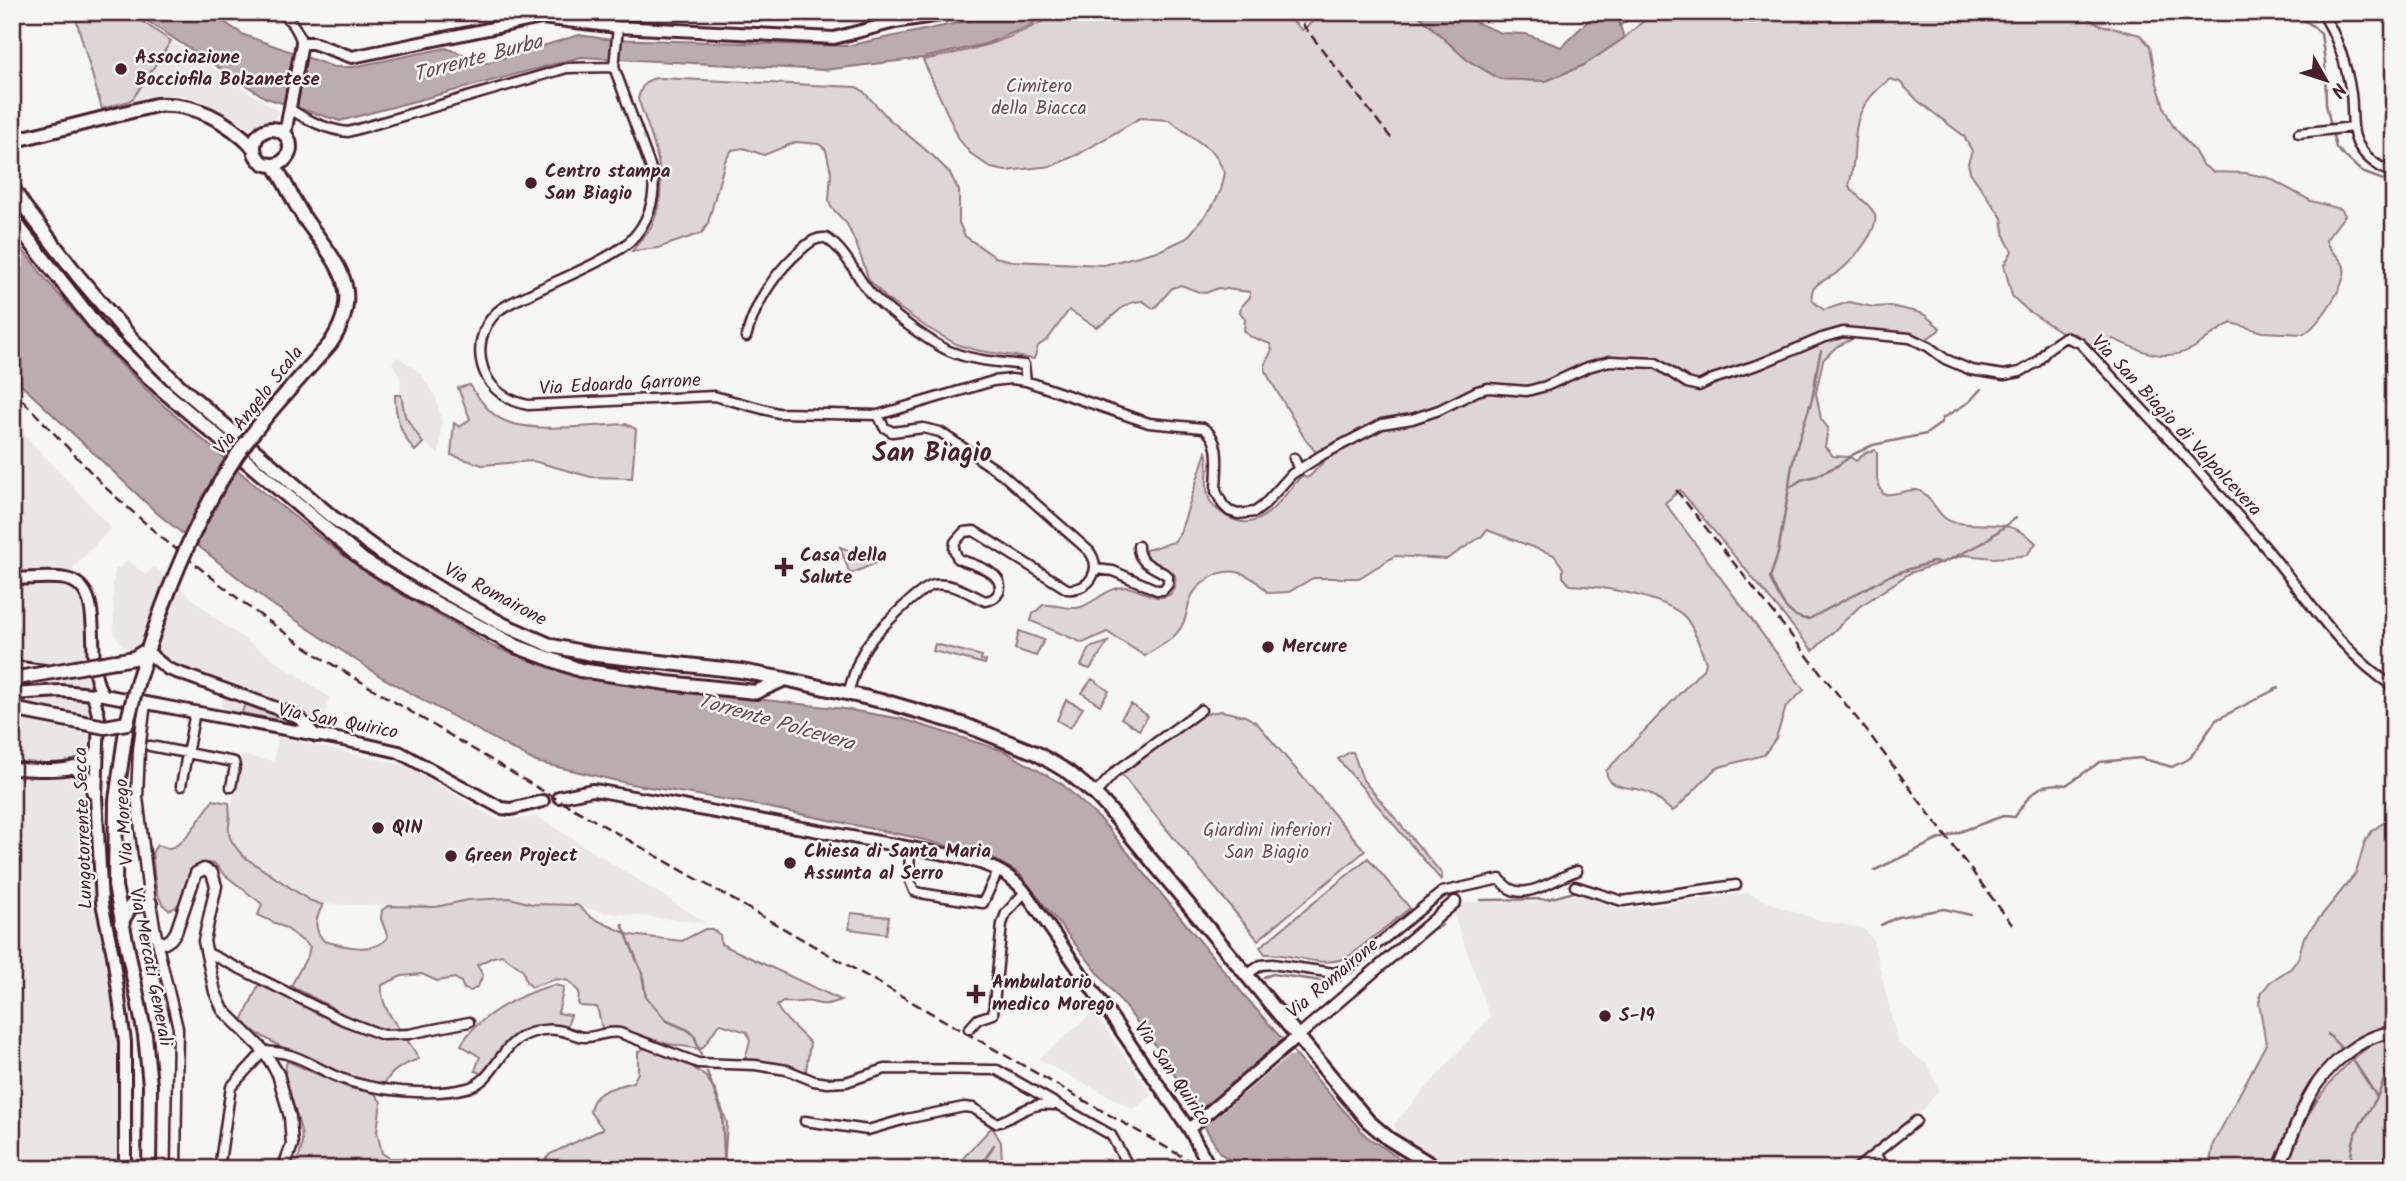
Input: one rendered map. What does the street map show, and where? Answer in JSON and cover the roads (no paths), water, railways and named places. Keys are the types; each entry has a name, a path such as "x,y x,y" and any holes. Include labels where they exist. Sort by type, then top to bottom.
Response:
{"main road":[{"path":"263,131 256,138 255,154 263,163 280,162 288,155 290,144 285,134 302,47 313,43 352,57 541,19 618,31 834,38 895,22 959,12"},
{"path":"12,141 167,104 194,108 240,134 254,148"},
{"path":"240,134 274,129 285,134"},
{"name":"Via Angelo Scala","path":"127,723 138,680 173,576 206,510 237,455 330,344 339,331 344,316 345,283 332,254 306,220 287,184 280,162"},
{"name":"Via Romairone","path":"12,187 78,276 131,338 176,383 332,517 387,557 504,625 552,646 597,655 741,671 785,679 965,725 1036,753 1068,772 1094,794 1246,975 1292,1041"},
{"path":"12,215 100,330 160,388 364,561 518,647 580,670 611,676 756,692 785,679"},
{"name":"Lungotorrente Secca","path":"12,579 66,579 83,590 91,605 95,681 99,694 97,808 102,903 113,955 125,1042 125,1169"},
{"path":"12,679 134,658 148,649 153,657 168,669 287,712 300,719 316,736"},
{"path":"117,661 133,670 138,680"},
{"path":"12,667 51,672"},
{"name":"Via San Quirico","path":"12,694 61,691 99,694 399,752 501,808 511,809 543,801"},
{"path":"12,709 105,727 127,723"},
{"name":"Via Mercati Generali","path":"127,723 116,800 115,889 145,1035 150,1085 149,1169"},
{"path":"12,769 73,768 90,760 98,748"},
{"path":"73,768 88,777 97,808"},
{"name":"Via San Quirico","path":"559,797 600,790 971,860 998,871 1016,882 1025,892 1189,1129 1211,1169"},
{"path":"115,889 131,906"},
{"path":"131,906 150,903"},
{"path":"121,923 131,906"},
{"path":"1189,1129 1292,1041 1378,1131 1438,1169"}],"street":[{"path":"279,12 298,29 302,47"},
{"path":"2321,12 2344,67 2351,93 2355,138 2369,158 2386,171 2394,173"},
{"path":"290,109 331,128 348,132 567,68 615,64 618,31"},
{"name":"Via Edoardo Garrone","path":"615,64 653,174 649,213 637,233 622,247 505,306 493,316 484,332 481,345 482,367 491,384 507,398 527,405 714,396 778,413 878,415"},
{"path":"2299,133 2353,127"},
{"name":"Via San Biagio di Valpolcevera","path":"746,337 751,318 776,272 812,241 827,237 849,261 867,290 898,317 949,351 981,360 1024,365 1026,381"},
{"name":"Via San Biagio di Valpolcevera","path":"878,415 992,381 1026,381 1149,423 1203,428 1210,432 1216,444 1216,491 1223,505 1238,514 1255,512 1292,474 1382,424 1412,419 1439,410 1488,388 1527,391 1611,361 1656,363 1687,383 1699,386 1843,332 1910,338 1945,359 1971,370 2004,375 2020,372 2037,362 2049,348 2065,337 2080,343 2169,436 2352,653 2370,671 2394,687"},
{"path":"848,693 865,648 911,599 925,588 934,585 950,586 985,601 998,594 1000,584 996,576 958,559 955,554 955,542 964,532 974,531 1067,589 1086,585 1096,569 1089,551 1002,474 937,431 923,428 892,432 884,427 878,415"},
{"path":"1294,458 1299,470"},
{"path":"1096,569 1113,571 1157,590 1163,590 1168,584 1168,576 1145,563 1138,554 1138,545"},
{"name":"Via Morego","path":"145,703 137,797 156,937 178,1028 176,1169"},
{"path":"1094,794 1125,765 1201,710"},
{"path":"181,786 195,712"},
{"path":"150,746 233,762 235,766 231,787"},
{"path":"909,848 910,884 914,891 920,893 983,902 998,871"},
{"path":"156,937 165,943 174,936 196,873 200,869 208,870 215,876 216,886 204,941 215,992 223,1010 264,1051 278,1074 290,1116 292,1145 283,1169"},
{"name":"Via Romairone","path":"1246,975 1261,965 1272,964 1334,974 1347,969 1442,892 1500,879 1508,889 1516,891 1541,888 1577,871"},
{"path":"1574,886 1622,901 1736,885"},
{"path":"969,1030 978,1019 993,1014 1002,924 1006,913 1025,892"},
{"name":"Via Romairone","path":"1292,1041 1455,902"},
{"path":"206,952 342,1020 383,1035 410,1034 469,1022"},
{"path":"264,1051 286,1054 340,1078 370,1087 432,1092 469,1087 484,1080 509,1047 523,1035 541,1030 558,1030 585,1037 615,1032 698,1063 755,1065 787,1070 814,1081 827,1083 846,1082 885,1069 997,1070 1111,1135 1130,1169"},
{"path":"2279,1169 2310,1094 2331,1068 2350,1051 2374,1036 2391,1032"},
{"path":"219,1169 231,1087 264,1051"},
{"path":"805,1121 869,1130 964,1107 973,1108 996,1123 1038,1105 1059,1105"},
{"path":"1856,1169 1916,1121"},
{"path":"1875,1154 1885,1169"}],"water":[{"path":"133,12 209,12 244,35 334,67 353,67 446,48 486,63 579,35 605,39 846,46 1001,12 1050,12 1027,27 985,44 923,58 824,70 581,57 340,121 266,98"},
{"path":"1415,12 1462,12 1470,20 1501,33 1526,34 1561,47 1591,18 1592,12 1616,12 1624,38 1584,65 1546,81 1500,79 1466,59"},
{"name":"Torrente Polcevera","path":"12,236 103,346 155,398 256,486 332,547 385,585 494,647 570,675 844,709 902,719 1004,751 1062,784 1102,821 1243,994 1366,1136 1415,1169 1242,1169 1220,1153 1163,1055 1019,873 988,856 908,836 746,803 631,784 536,762 383,678 270,603 158,514 12,376"}],"waterway":[{"name":"Torrente Burba","path":"1619,26 1639,12"},
{"name":"Torrente Burba","path":"2234,12 2265,21 2287,14 2301,18 2321,34 2326,104 2336,148 2362,172 2394,184"},
{"path":"1789,488 1795,454 1812,399 1821,351"},
{"path":"1981,389 1969,402 1943,418 1940,424 1926,434 1873,445 1837,466 1801,480 1789,488 1778,553 1770,578 1789,611 1809,619 1891,575 1932,562 1942,563 1981,544 2016,518"},
{"path":"2390,650 2394,648"},
{"path":"1875,870 1935,841 2003,816 2015,817 2035,791 2048,785 2066,785 2100,762 2140,758 2172,767 2190,758 2216,720 2278,688"},
{"path":"1481,900 1548,899 1578,891"},
{"path":"1881,925 1898,917 1944,909 1971,915"},
{"path":"622,924 642,973 646,997 667,1021 694,1035 701,1055"},
{"path":"1436,929 1442,925"},
{"path":"1264,977 1273,974 1328,982 1341,981"},
{"path":"1367,985 1373,980"},
{"path":"2394,1019 2394,1026"},
{"path":"2328,1034 2341,1048"},
{"path":"2351,1169 2355,1137 2380,1091 2394,1043"},
{"path":"2351,1057 2376,1095"},
{"path":"707,1072 722,1112 725,1169"},
{"path":"979,1169 994,1145"}],"railway":[{"path":"1293,12 1391,138"},
{"path":"12,389 107,489 162,538 254,611 320,657 536,787 1204,1169"},
{"path":"1676,490 1870,735 2013,926"}],"place":[{"name":"Associazione Bocciofila Bolzanetese","path":"121,69"},
{"name":"Centro stampa San Biagio","path":"531,183"},
{"name":"Casa della Salute","path":"784,567"},
{"name":"Mercure","path":"1268,647"},
{"name":"QIN","path":"378,828"},
{"name":"Green Project","path":"451,856"},
{"name":"Chiesa di Santa Maria Assunta al Serro","path":"790,863"},
{"name":"Ambulatorio medico Morego","path":"976,994"},
{"name":"S-19","path":"1605,1016"}],"district":[{"name":"San Biagio","path":"932,454"}],"park label":[{"name":"Cimitero della Biacca","path":"1039,98"},
{"name":"Giardini inferiori San Biagio","path":"1267,842"}]}
